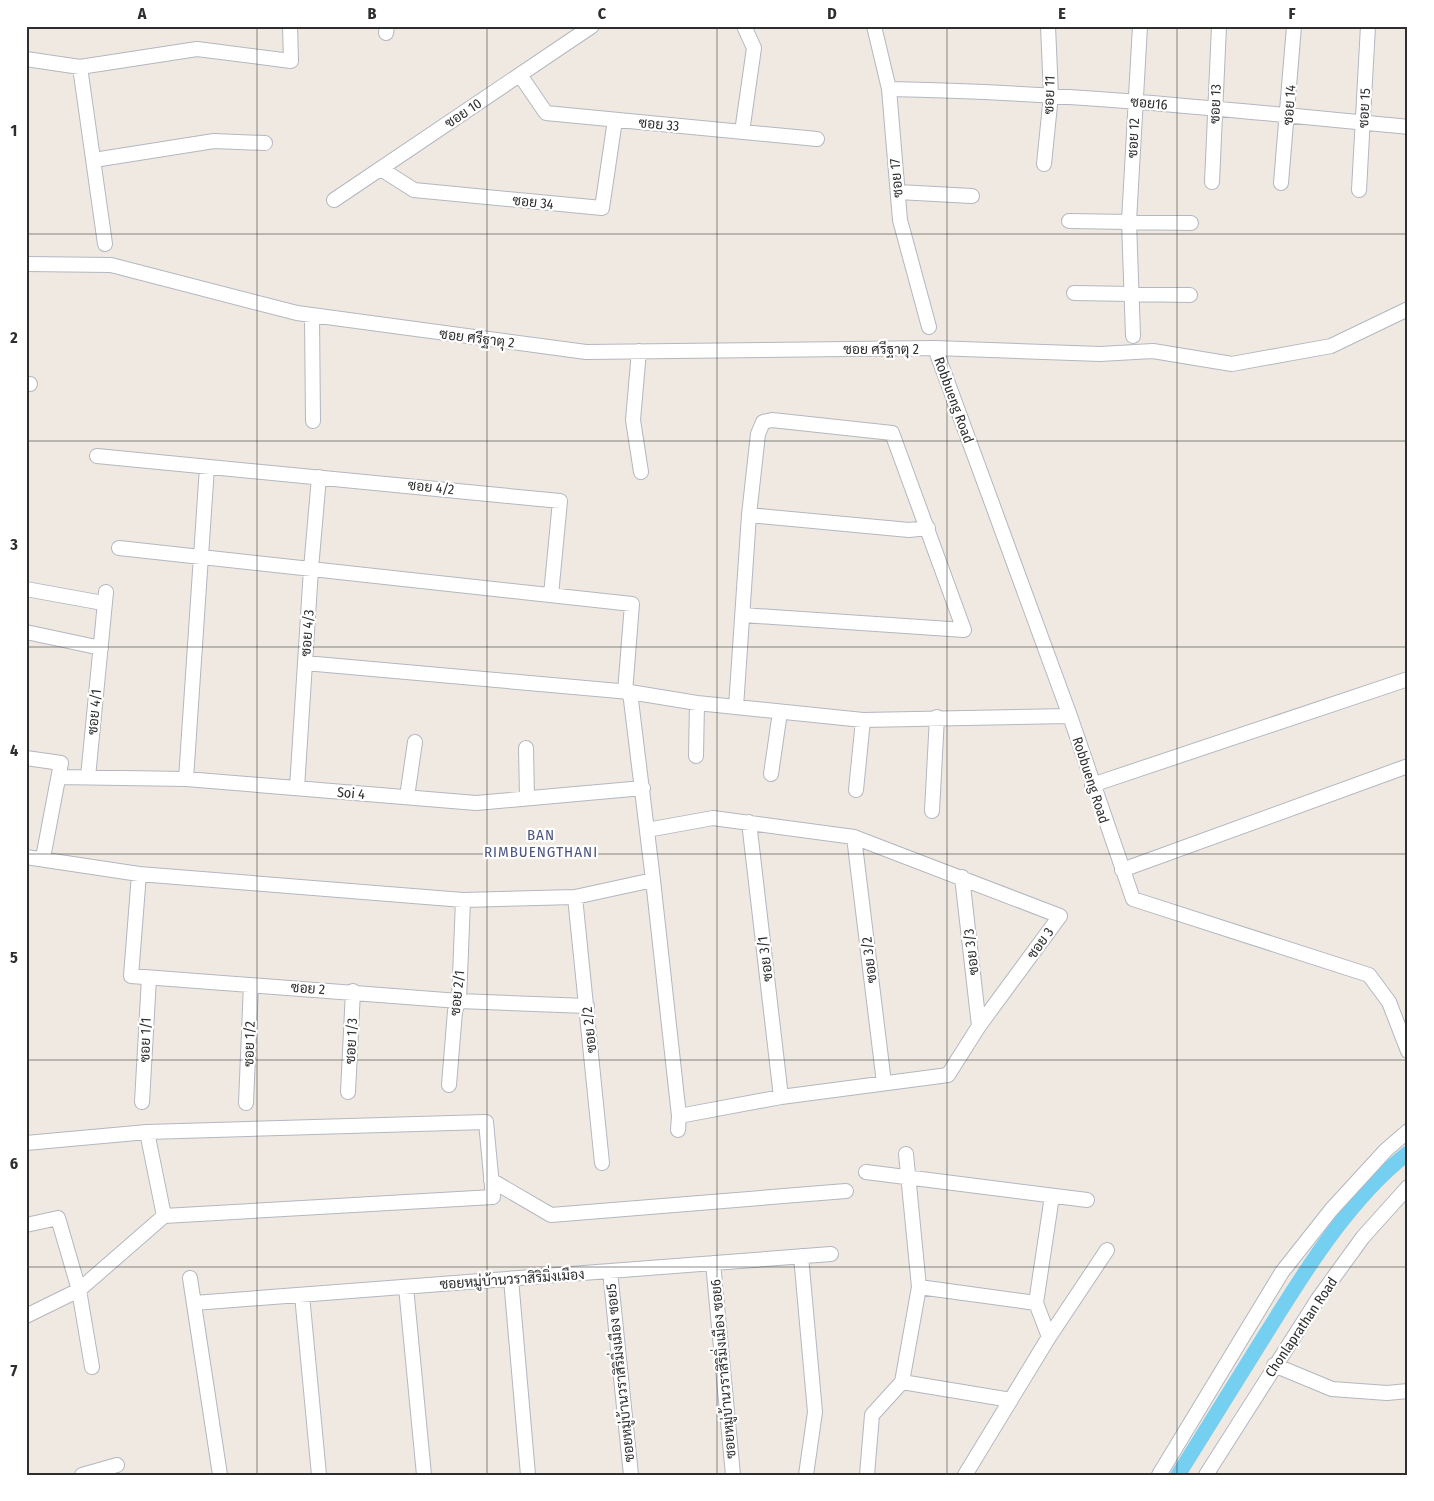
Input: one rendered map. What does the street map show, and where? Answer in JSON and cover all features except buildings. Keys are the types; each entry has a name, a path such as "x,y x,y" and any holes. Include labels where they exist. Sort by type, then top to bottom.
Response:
{"street":[{"path":"26,60 80,66 197,49 291,61 290,26"},
{"name":"ซอย 10","path":"334,200 592,26"},
{"path":"742,132 754,48 744,26"},
{"name":"ซอย 17","path":"874,26 889,89 900,220 929,327"},
{"name":"ซอย 11","path":"1044,164 1051,96 1048,26"},
{"name":"ซอย 12","path":"1133,336 1129,221 1134,101 1140,26"},
{"name":"ซอย 13","path":"1212,182 1219,26"},
{"name":"ซอย 14","path":"1281,183 1294,26"},
{"name":"ซอย 15","path":"1359,190 1368,26"},
{"path":"80,66 106,244"},
{"name":"ซอย 33","path":"520,75 546,113 817,140"},
{"name":"ซอย16","path":"889,89 989,91 1134,101 1408,127"},
{"name":"ซอย 34","path":"381,169 414,190 602,208 615,120"},
{"path":"94,160 214,141 264,144"},
{"path":"898,192 972,196"},
{"path":"1069,221 1191,222"},
{"name":"ซอย ศรีฐาตุ 2","path":"26,264 111,265 278,309 586,352 935,348 1100,354 1153,350 1232,364 1331,346 1408,309"},
{"path":"1074,293 1190,295"},
{"path":"312,315 313,421"},
{"name":"Robbueng Road","path":"935,348 1070,716 1133,899 1369,975 1389,1002 1408,1051"},
{"path":"639,351 632,420 641,472"},
{"path":"736,707 749,516 758,434 762,422 772,420 892,433 964,630 743,615"},
{"name":"ซอย 4/2","path":"97,456 560,501 551,595"},
{"path":"186,779 207,467"},
{"name":"ซอย 4/3","path":"296,788 319,477"},
{"path":"749,516 909,530 928,528"},
{"path":"26,857 43,858 139,874 463,900 575,896 653,880 642,788 627,692 632,604 118,548"},
{"name":"ซอย 4/1","path":"26,589 105,597 88,777"},
{"path":"26,632 100,648"},
{"path":"305,663 627,692 697,703 864,720 937,717 1070,716"},
{"path":"1092,784 1408,679"},
{"path":"696,756 697,703"},
{"path":"771,774 780,712"},
{"path":"932,811 937,717"},
{"path":"856,790 864,720"},
{"path":"407,797 415,742"},
{"path":"526,748 527,798"},
{"path":"26,758 60,763 43,858"},
{"path":"1122,870 1408,766"},
{"name":"Soi 4","path":"58,777 186,779 476,803 642,788"},
{"name":"ซอย 3","path":"647,830 713,818 854,837 1060,916 979,1026 948,1075 781,1097 678,1123 653,880"},
{"name":"ซอย 3/1","path":"749,822 781,1097"},
{"name":"ซอย 3/2","path":"854,837 884,1083"},
{"name":"ซอย 2","path":"139,874 131,976 353,991 458,1001 587,1006"},
{"name":"ซอย 3/3","path":"962,877 979,1026"},
{"name":"ซอย 2/2","path":"575,896 602,1163"},
{"name":"ซอย 2/1","path":"449,1085 455,1011 458,1001 463,900"},
{"name":"ซอย 1/1","path":"142,1102 149,978"},
{"name":"ซอย 1/2","path":"246,1103 251,985"},
{"name":"ซอย 1/3","path":"348,1092 353,991"},
{"path":"26,1143 147,1132 486,1122 493,1197 164,1216 79,1290 26,1316"},
{"path":"1159,1475 1282,1272 1331,1210 1386,1150 1408,1131"},
{"path":"147,1132 164,1216"},
{"path":"866,1475 872,1415 902,1382 919,1287 906,1154"},
{"path":"866,1172 1088,1200"},
{"path":"491,1180 551,1216 846,1191"},
{"name":"Chonlaprathan Road","path":"1206,1475 1274,1365 1363,1237 1408,1187"},
{"path":"1049,1337 1036,1303 1052,1196"},
{"path":"26,1226 58,1218 79,1290 92,1367"},
{"path":"965,1475 1049,1337 1107,1250"},
{"name":"ซอยหมู่บ้านวราสิริมิ่งเมือง","path":"194,1303 831,1254"},
{"path":"801,1256 815,1412 806,1475"},
{"name":"ซอยหมู่บ้านวราสิริมิ่งเมือง ซอย6","path":"713,1263 733,1475"},
{"name":"ซอยหมู่บ้านวราสิริมิ่งเมือง ซอย5","path":"610,1271 631,1475"},
{"path":"190,1278 220,1475"},
{"path":"511,1279 528,1475"},
{"path":"406,1287 424,1475"},
{"path":"919,1287 1036,1303"},
{"path":"302,1295 319,1475"},
{"path":"1274,1365 1332,1389 1387,1393 1408,1392"},
{"path":"902,1382 1012,1400"},
{"path":"82,1475 117,1465"}],"waterway":[{"path":"1178,1475 1330,1236 1367,1191 1408,1153"}],"district":[{"name":"BAN RIMBUENGTHANI","path":"541,844"}]}
